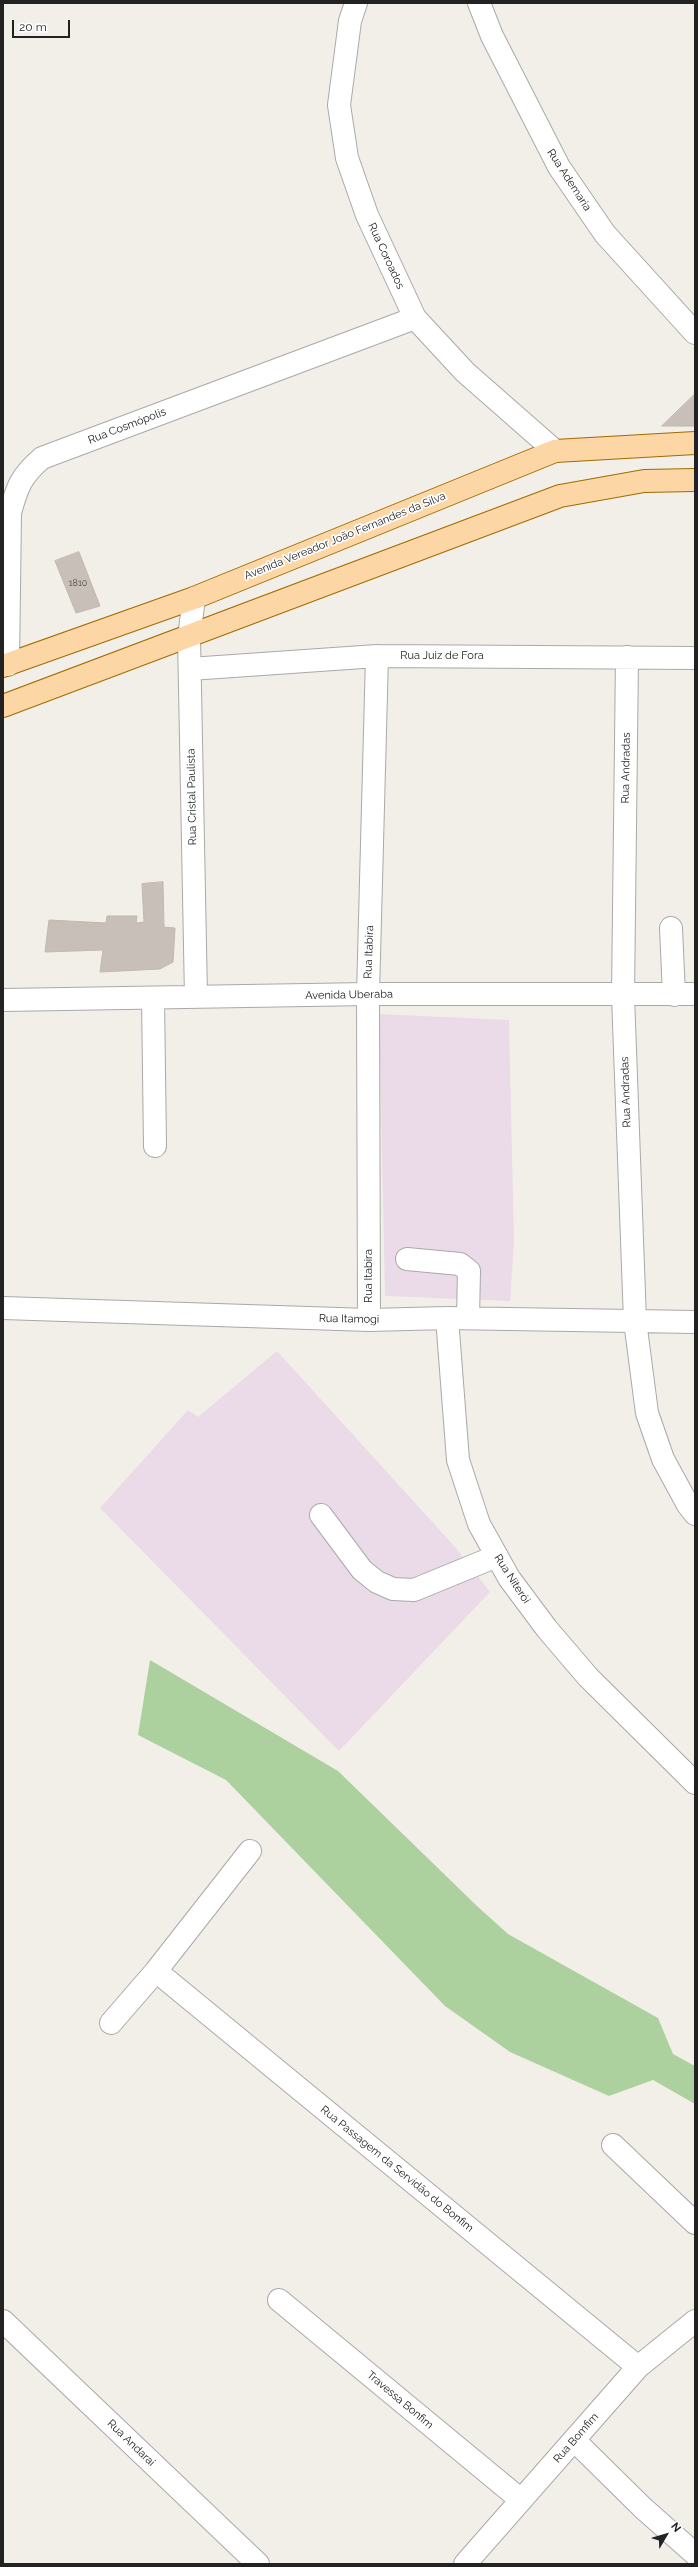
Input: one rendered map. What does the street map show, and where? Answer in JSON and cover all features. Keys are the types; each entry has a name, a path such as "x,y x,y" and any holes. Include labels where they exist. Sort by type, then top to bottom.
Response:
{"main road":[{"name":"Avenida Vereador João Fernandes da Silva","path":"5,666 194,598 555,451 695,443"},
{"path":"3,706 560,496 644,481 695,480"}],"street":[{"name":"Rua Coroados","path":"356,3 350,21 339,105 347,158 367,215 415,318 465,372 555,451"},
{"name":"Rua Ademaria","path":"479,3 492,36 559,167 605,234 692,321"},
{"name":"Rua Cosmópolis","path":"5,666 10,513 16,489 25,472 42,458 415,318"},
{"name":"Rua Cristal Paulista","path":"194,598 188,637 190,669 196,997"},
{"name":"Rua Juiz de Fora","path":"190,669 377,656 695,658"},
{"name":"Rua Itabira","path":"369,1320 368,994 377,656"},
{"name":"Rua Andradas","path":"627,657 623,996 635,1321 647,1413 663,1459 688,1505 695,1514"},
{"path":"672,928 684,995"},
{"name":"Avenida Uberaba","path":"3,1000 368,994 684,995"},
{"path":"153,998 155,1146"},
{"name":"Rua Niterói","path":"408,1259 460,1264 469,1271 458,1318 458,1460 479,1524 496,1556 509,1578 547,1629 583,1671 690,1774"},
{"name":"Rua Itamogi","path":"3,1308 369,1320 458,1318 695,1322"},
{"path":"321,1515 362,1570 376,1582 393,1589 414,1590 496,1556"},
{"path":"111,2022 156,1971 250,1851"},
{"name":"Rua Passagem da Servidão do Bonfim","path":"156,1971 638,2367"},
{"path":"613,2145 695,2223"},
{"name":"Travessa Bonfim","path":"279,2300 521,2500"},
{"name":"Rua Andaraí","path":"3,2321 258,2564"},
{"name":"Rua Bomfim","path":"465,2564 638,2367 695,2321"},
{"path":"574,2440 643,2508 695,2554"}],"shaded area":[{"path":"379,1014 509,1020 514,1242 510,1301 385,1296"},
{"path":"277,1351 455,1547 490,1592 339,1751 100,1508 188,1410 198,1417"}],"green space":[{"path":"150,1660 338,1771 477,1906 508,1934 658,2018 673,2054 695,2066 695,2104 653,2080 609,2096 510,2052 445,2006 226,1780 138,1735"}],"building":[{"path":"695,394 695,426 662,426"},
{"path":"79,552 100,606 76,613 55,561"},
{"path":"163,882 164,927 175,928 173,962 160,969 100,972 103,950 45,952 49,920 106,923 107,916 137,916 136,923 144,922 142,884"}]}
